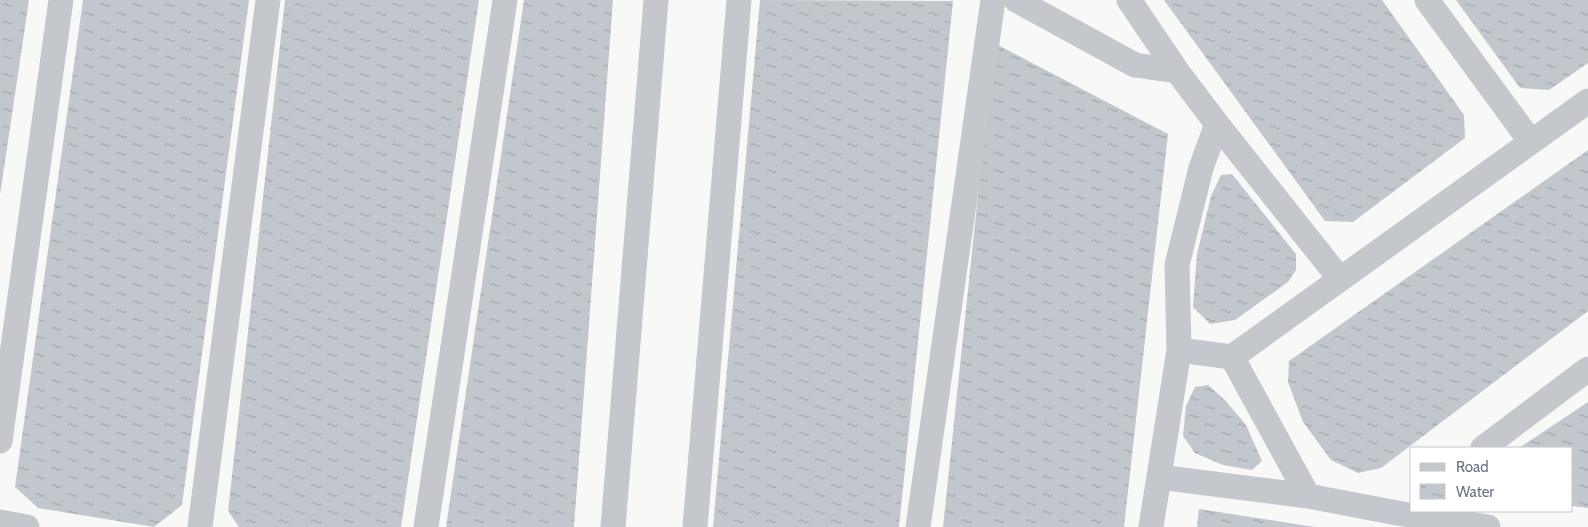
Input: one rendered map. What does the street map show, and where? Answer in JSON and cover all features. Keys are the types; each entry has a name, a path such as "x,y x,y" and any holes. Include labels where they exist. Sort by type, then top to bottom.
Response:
{"lane":[{"path":"0,441 62,0"},
{"path":"200,527 268,0"},
{"path":"426,527 505,0"},
{"path":"613,527 656,0"},
{"path":"695,527 739,0"},
{"path":"918,527 993,0"},
{"path":"1016,0 1135,64 1177,71"},
{"path":"1129,0 1216,124 1340,279"},
{"path":"1427,0 1531,142"},
{"path":"1179,350 1232,357 1588,101"},
{"path":"1151,527 1179,350 1177,265 1201,168 1216,124"},
{"path":"1232,357 1308,496"},
{"path":"1484,447 1588,369"},
{"path":"1159,476 1404,508"},
{"path":"1422,512 1488,527"},
{"path":"0,522 27,527"}],"water":[{"path":"0,0 29,0 0,195"},
{"path":"83,0 249,0 182,505 154,527 38,508 15,487"},
{"path":"285,0 479,0 401,527 239,527 228,511"},
{"path":"524,0 613,0 574,527 446,527"},
{"path":"760,0 953,1 899,527 713,527"},
{"path":"1164,0 1382,0 1464,115 1465,138 1353,222 1325,221"},
{"path":"1456,0 1588,0 1588,63 1549,90 1520,88"},
{"path":"994,43 1168,134 1124,527 943,527"},
{"path":"1588,150 1588,311 1381,468 1358,473 1331,460 1303,422 1288,382 1289,361"},
{"path":"1232,174 1296,254 1296,270 1288,282 1235,320 1210,324 1193,307 1197,254 1211,196 1221,175"},
{"path":"1208,385 1225,400 1246,425 1262,461 1252,470 1223,465 1195,453 1183,436 1186,406 1195,387"},
{"path":"1588,402 1588,508 1573,506 1573,447 1520,447"},
{"path":"1199,509 1315,527 1197,527"}]}
